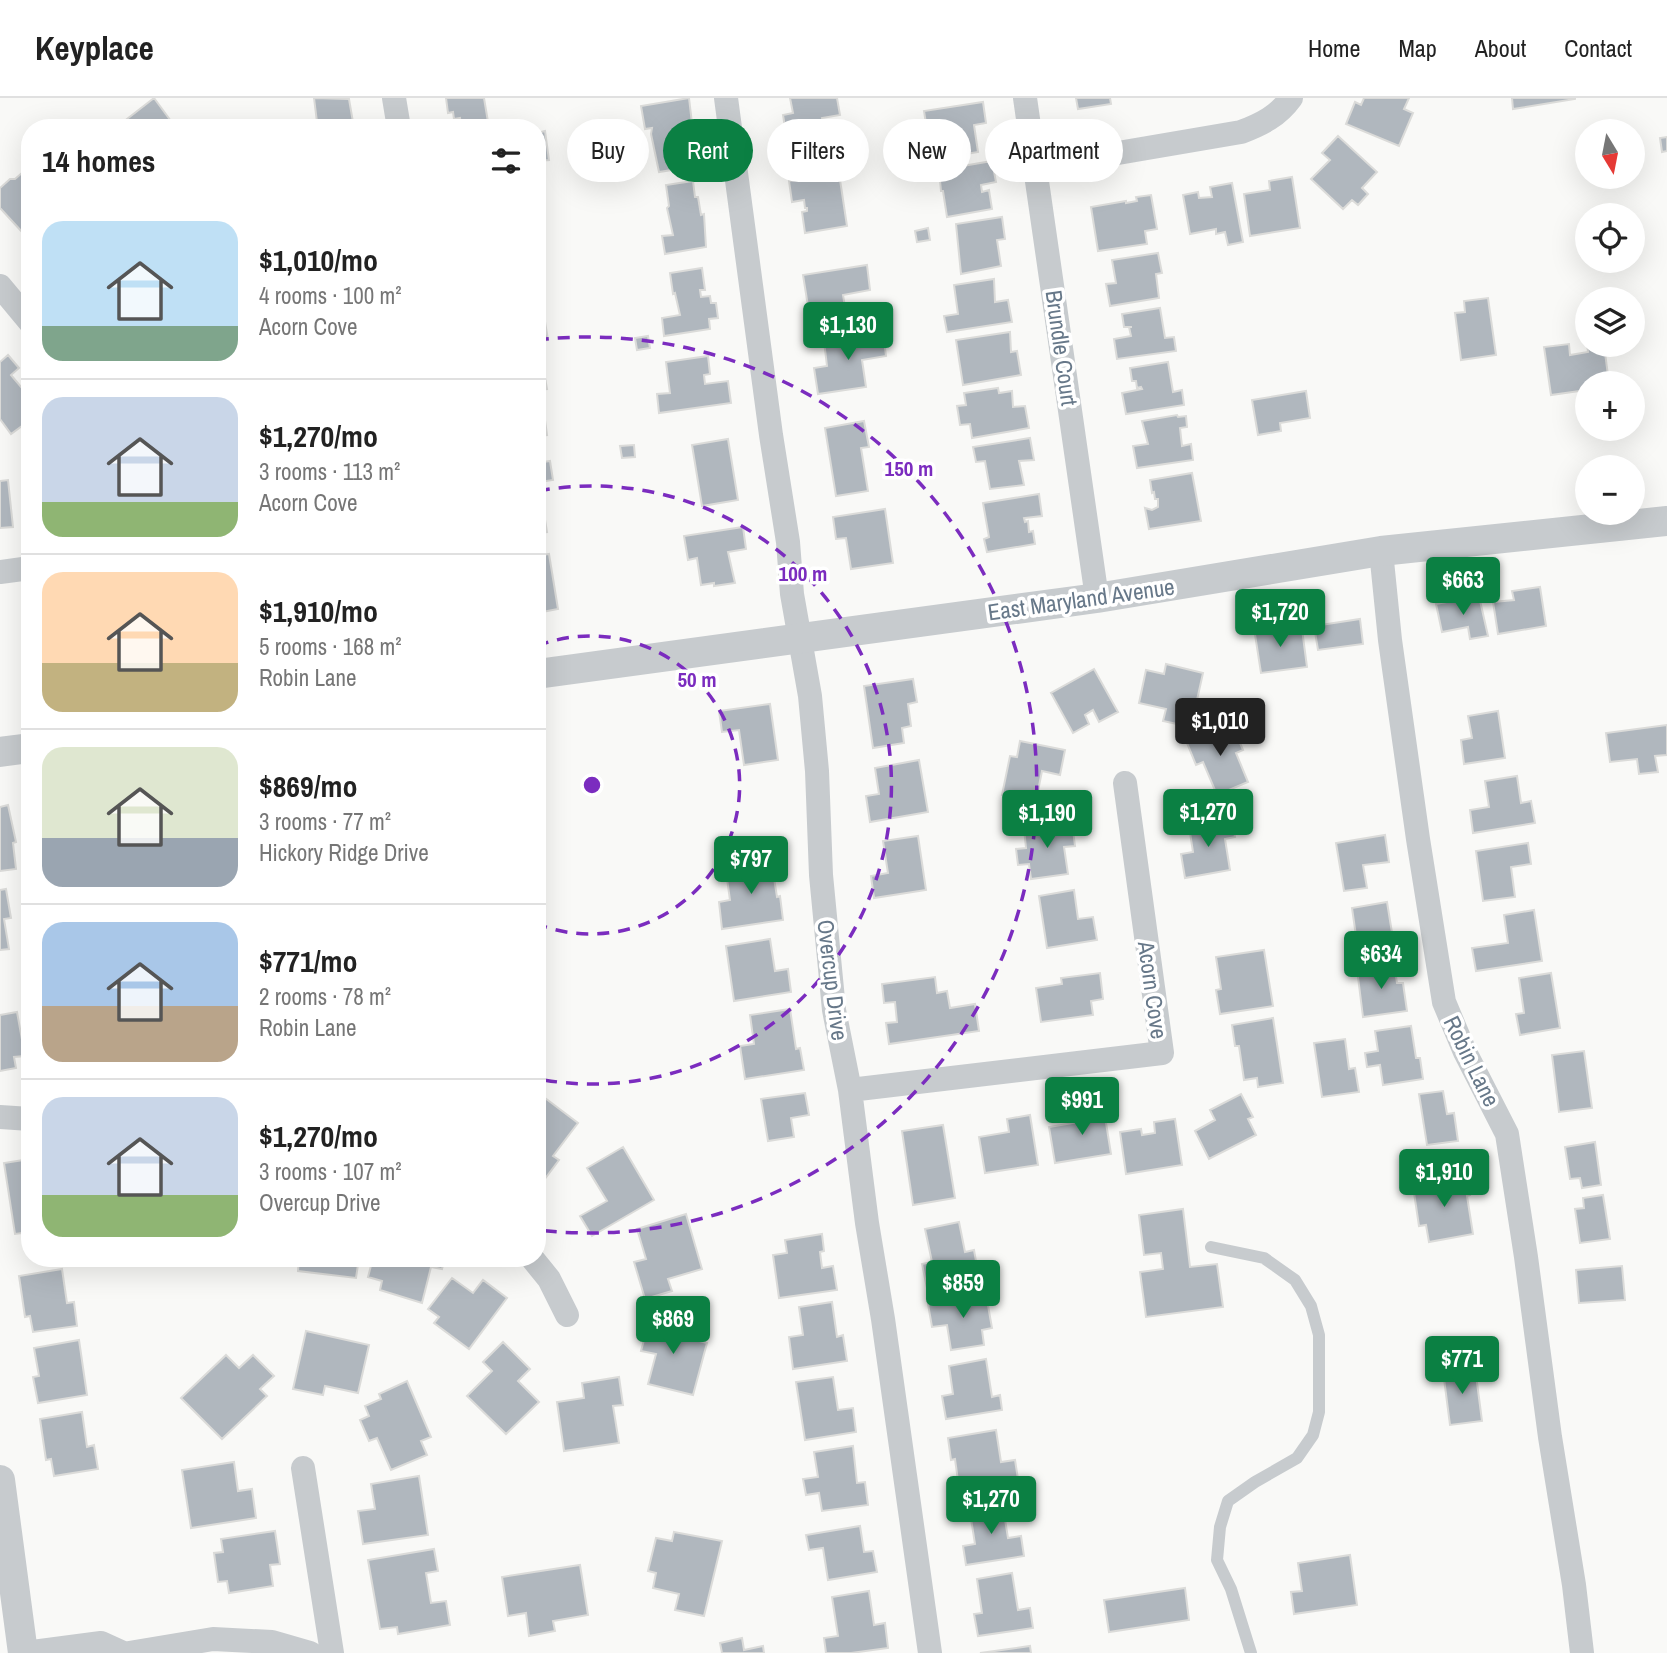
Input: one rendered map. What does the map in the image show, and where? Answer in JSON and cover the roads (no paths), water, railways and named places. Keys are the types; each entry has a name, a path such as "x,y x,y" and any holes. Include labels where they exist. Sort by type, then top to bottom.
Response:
{"street":[{"path":"394,98 398,119"},
{"name":"Overcup Drive","path":"726,98 788,542 792,594 810,696 817,771 821,875 834,1010 850,1090 930,1653"},
{"name":"Brundle Court","path":"1026,98 1029,119"},
{"path":"1123,152 1241,132 1272,118 1292,98"},
{"name":"Brundle Court","path":"1038,182 1097,598"},
{"path":"0,286 21,311"},
{"name":"East Maryland Avenue","path":"546,673 1097,598 1381,551 1667,521"},
{"name":"Robin Lane","path":"1381,551 1390,640 1444,1002 1465,1052 1507,1134 1582,1653"},
{"path":"0,572 21,569"},
{"path":"0,752 21,749"},
{"name":"Acorn Cove","path":"850,1090 1162,1053 1125,783"},
{"path":"0,1117 21,1118"},
{"path":"539,1267 549,1279 567,1315"},
{"path":"303,1468 332,1653"},
{"path":"0,1480 24,1653 89,1649 101,1643 123,1653"},
{"path":"129,1653 213,1639 272,1642 310,1653"}],"lane":[{"path":"1211,1247 1264,1258 1295,1280 1311,1306 1319,1335 1319,1412 1313,1435 1297,1458 1228,1501 1220,1527 1217,1560 1231,1589 1251,1653"}]}
